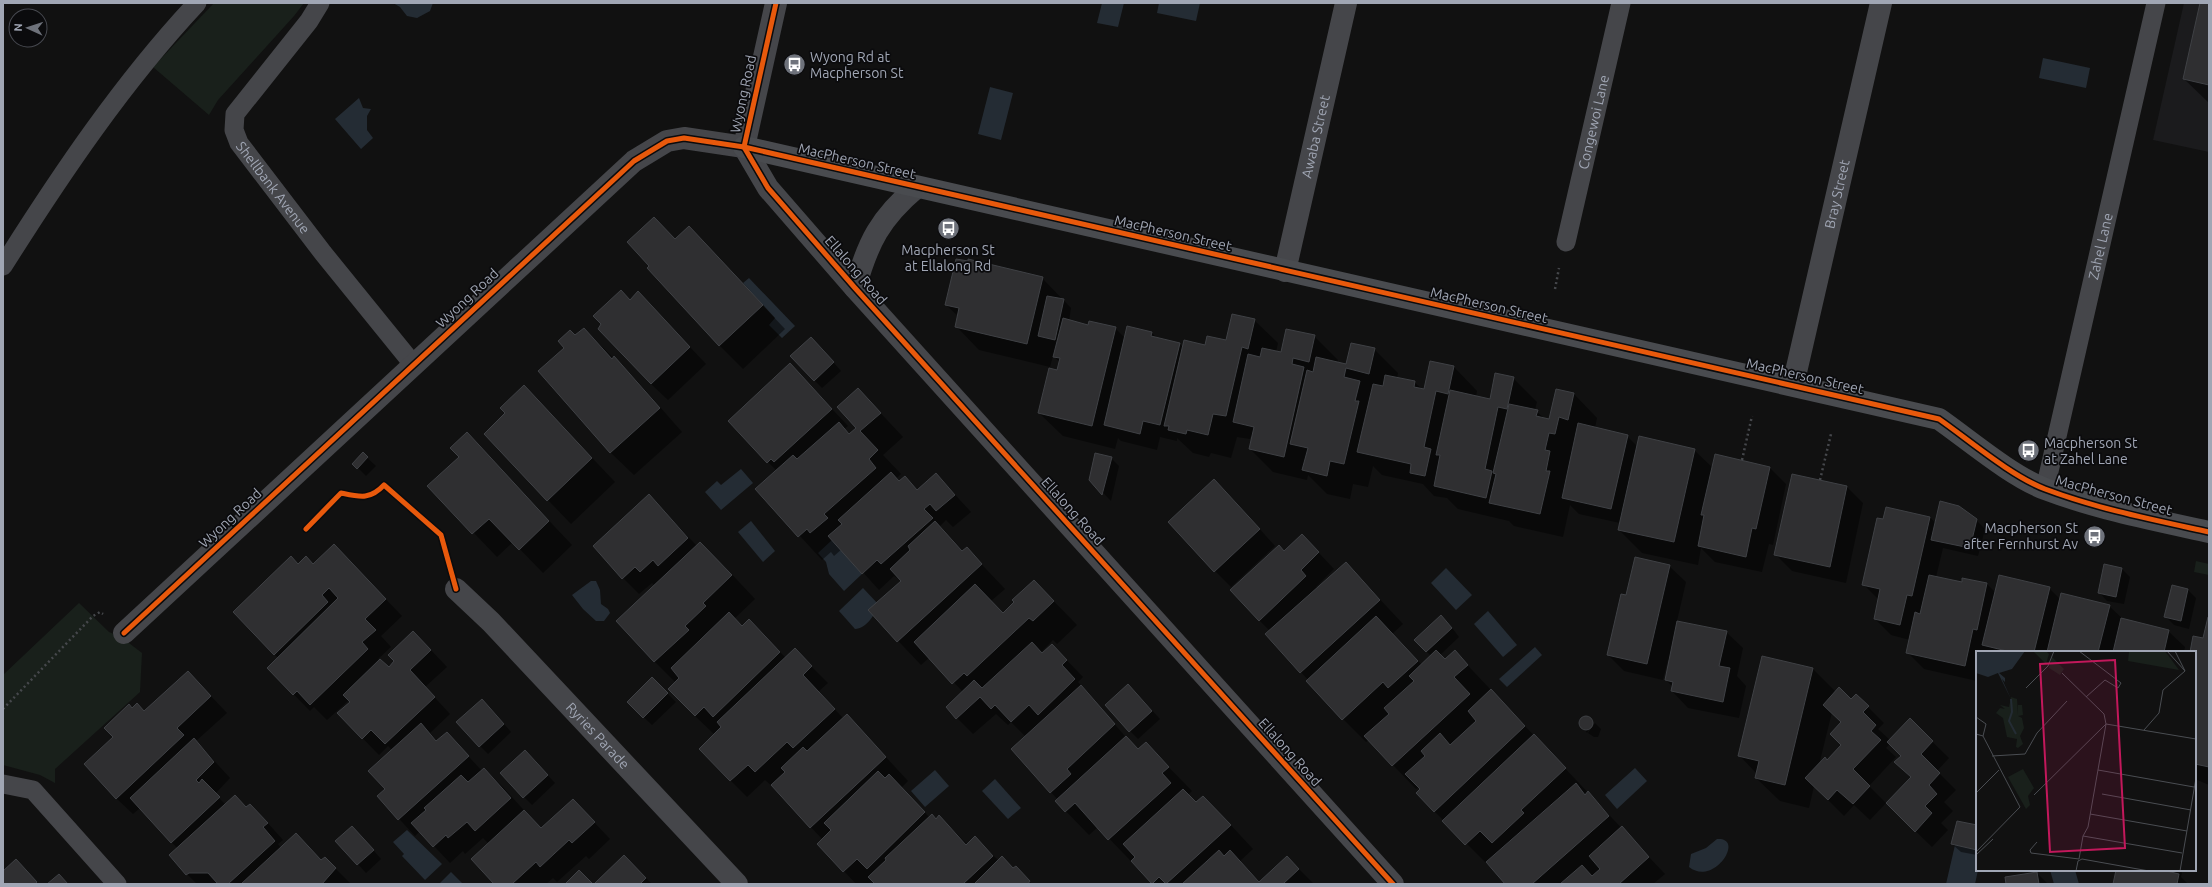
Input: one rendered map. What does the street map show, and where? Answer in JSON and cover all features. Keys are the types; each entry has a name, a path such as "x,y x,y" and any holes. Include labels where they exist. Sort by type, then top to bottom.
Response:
{"street":[{"name":"Wyong Road","path":"124,633 634,160 667,141 684,138 744,147 776,3"},
{"name":"Awaba Street","path":"1285,271 1346,3"},
{"name":"Bray Street","path":"1793,385 1881,3"},
{"name":"MacPherson Street","path":"744,147 1939,419 2003,464 2044,489 2125,513 2209,532"},
{"name":"Ellalong Road","path":"744,147 768,188 855,288 1393,884"},
{"path":"855,288 862,262 878,227 896,205 917,187"},
{"name":"Ryries Parade","path":"456,589 491,622 737,884"}],"lane":[{"path":"3,266 44,202 96,128 165,37 197,3"},
{"name":"Shellbank Avenue","path":"320,3 309,20 235,114 234,130 239,143 314,241 413,364"},
{"name":"Congewoi Lane","path":"1566,242 1621,3"},
{"name":"Zahel Lane","path":"2044,489 2156,3"},
{"path":"3,784 33,790 117,884"}],"path":[{"path":"1554,289 1560,265"},
{"path":"1742,460 1752,416"},
{"path":"1820,480 1831,434"},
{"path":"3,710 93,616"}],"shaded area":[{"path":"214,3 304,3 218,100 209,115 153,67"},
{"path":"393,3 433,3 430,11 417,18 407,16 400,7"},
{"path":"1102,3 1124,3 1118,27 1097,23"},
{"path":"1159,3 1200,3 1196,21 1157,13"},
{"path":"2184,3 2209,3 2209,152 2153,140"},
{"path":"2043,58 2090,68 2086,88 2039,78"},
{"path":"990,87 1013,93 1001,140 978,134"},
{"path":"359,98 363,108 371,109 367,116 367,130 373,138 361,149 335,119"},
{"path":"749,278 795,326 782,338 769,325 775,318 743,283"},
{"path":"741,469 753,483 721,510 705,492 717,481 721,485"},
{"path":"751,521 775,551 763,562 738,532"},
{"path":"832,540 862,574 844,591 829,574 826,562 818,553"},
{"path":"2196,561 2209,564 2209,575 2194,572"},
{"path":"1446,568 1472,595 1456,610 1431,583"},
{"path":"591,581 596,581 600,590 601,604 608,609 610,613 604,621 596,621 583,609 572,595"},
{"path":"863,588 879,605 873,617 863,627 855,629 839,611"},
{"path":"79,603 109,632 121,637 142,653 140,692 55,769 55,783 40,775 3,765 3,675"},
{"path":"1488,611 1517,645 1503,657 1474,624"},
{"path":"1535,647 1542,655 1507,687 1499,679"},
{"path":"1635,768 1647,781 1617,809 1605,795"},
{"path":"935,770 949,786 925,807 911,791"},
{"path":"995,779 1021,808 1008,819 982,791"},
{"path":"407,830 442,864 425,880 402,856 404,854 393,842"},
{"path":"1717,839 1725,840 1728,845 1727,852 1723,860 1708,871 1699,871 1689,867 1691,854 1706,848"},
{"path":"1955,845 1976,850 1976,871 1978,871 1975,884 1946,884"},
{"path":"2050,871 2075,871 2079,884 2054,884"},
{"path":"451,872 463,884 439,884"}],"building":[{"path":"2200,3 2209,3 2209,85 2183,79"},
{"path":"654,217 675,239 689,226 763,305 719,346 647,268 649,266 627,242"},
{"path":"956,259 968,261 968,259 1043,277 1027,344 955,327 959,308 945,305"},
{"path":"621,290 630,300 638,291 690,347 651,384 598,329 601,324 593,316"},
{"path":"1047,296 1064,299 1055,340 1038,336"},
{"path":"1232,314 1255,319 1248,349 1242,347 1226,416 1213,414 1208,435 1187,430 1186,434 1168,430 1169,426 1164,426 1184,340 1205,345 1207,336 1226,340"},
{"path":"1063,318 1088,325 1089,321 1116,327 1092,426 1038,413 1049,368 1057,370 1060,358 1053,357"},
{"path":"1127,326 1152,332 1151,336 1180,343 1160,425 1143,421 1140,434 1104,425"},
{"path":"584,328 612,359 614,356 660,408 610,453 538,371 564,348 558,341 570,330 575,335"},
{"path":"1286,329 1315,335 1309,362 1293,358 1292,364 1304,367 1284,457 1249,449 1254,427 1233,422 1248,354 1260,357 1262,348 1281,352"},
{"path":"811,337 834,362 814,381 790,356"},
{"path":"1351,343 1375,348 1369,374 1346,368 1344,377 1360,381 1355,401 1359,401 1344,464 1330,461 1327,476 1302,470 1308,448 1290,444 1307,370 1313,372 1316,357 1346,364"},
{"path":"1430,361 1454,366 1448,394 1436,391 1424,447 1431,449 1425,476 1410,473 1411,464 1357,452 1373,384 1383,386 1385,375 1415,381 1414,387 1424,389"},
{"path":"790,363 832,409 774,462 771,459 767,463 728,421"},
{"path":"1495,373 1514,377 1507,409 1498,407 1485,469 1492,471 1486,498 1434,486 1440,455 1436,455 1450,390 1490,399"},
{"path":"524,385 592,458 547,501 484,434 505,413 500,408"},
{"path":"858,388 881,413 860,431 878,450 869,459 876,468 824,514 828,518 810,533 807,529 798,537 755,489 793,455 797,459 839,422 849,434 856,428 837,407"},
{"path":"1556,389 1574,393 1568,420 1559,417 1555,434 1549,433 1545,450 1550,451 1546,471 1550,471 1540,514 1489,503 1496,474 1493,473 1509,404 1538,410 1536,416 1549,419"},
{"path":"1578,423 1628,435 1611,509 1562,498"},
{"path":"467,432 549,521 519,550 489,519 472,534 427,486 459,457 450,448"},
{"path":"1639,436 1695,449 1674,542 1618,530"},
{"path":"363,452 368,457 357,469 352,464"},
{"path":"1095,453 1112,457 1102,495 1089,480"},
{"path":"1715,454 1770,467 1756,529 1752,528 1746,557 1698,546 1704,515 1701,515"},
{"path":"891,472 899,481 905,476 917,490 936,473 955,495 936,511 930,504 924,509 933,518 881,564 877,560 862,574 828,536 842,524 838,520"},
{"path":"1792,474 1847,486 1830,567 1774,555"},
{"path":"1214,479 1260,529 1214,572 1168,522"},
{"path":"649,494 688,538 658,566 653,560 640,572 635,567 622,579 593,546"},
{"path":"1940,501 1959,506 1977,519 1970,548 1931,540"},
{"path":"1886,507 1930,517 1912,596 1907,595 1900,625 1874,619 1880,589 1862,585 1877,518 1883,519"},
{"path":"935,521 962,551 967,547 982,564 897,642 868,610 901,581 890,569 910,550 908,546"},
{"path":"1302,534 1319,552 1301,570 1306,576 1259,621 1230,590 1279,545 1284,551"},
{"path":"700,542 732,575 703,603 706,606 685,626 689,630 654,662 616,621"},
{"path":"334,544 386,599 365,619 376,630 362,642 368,649 310,705 297,691 293,695 267,668 338,598 329,588 322,595 328,602 274,655 233,612 291,556 298,564 306,556 313,564"},
{"path":"1635,557 1670,565 1647,664 1607,655 1621,594 1626,595"},
{"path":"1346,562 1380,600 1300,673 1265,634"},
{"path":"2104,564 2122,568 2116,597 2098,593"},
{"path":"1929,575 1962,582 1962,578 1987,583 1977,630 1973,629 1965,666 1906,653 1915,612 1920,614"},
{"path":"1999,575 2050,587 2034,651 2007,651 1982,645"},
{"path":"1034,580 1054,601 1033,621 1029,618 967,676 964,673 952,684 914,642 975,584 1003,613 1014,602 1012,600"},
{"path":"2172,585 2188,589 2181,621 2164,617"},
{"path":"2061,593 2110,605 2098,651 2047,651"},
{"path":"729,612 742,626 749,619 780,652 713,717 704,707 695,716 668,689 679,678 671,668"},
{"path":"1441,615 1452,628 1426,652 1414,640"},
{"path":"1376,616 1418,661 1388,688 1383,682 1342,720 1306,681"},
{"path":"2209,617 2209,767 2196,764 2196,651 2190,651 2193,636 2203,638"},
{"path":"2121,618 2169,630 2164,651 2113,651"},
{"path":"1677,621 1727,631 1719,666 1730,668 1723,702 1671,691 1673,682 1665,680"},
{"path":"413,631 431,650 410,670 435,697 385,744 371,730 362,739 337,713 350,702 343,695 380,659 389,667 394,661 388,655"},
{"path":"1032,642 1042,653 1052,644 1067,660 1062,665 1075,679 1038,715 1029,705 1011,722 995,705 991,709 980,697 956,719 946,707 974,680 982,688"},
{"path":"795,648 812,666 803,675 835,709 793,748 787,742 755,772 748,765 730,781 699,749 721,727 717,722"},
{"path":"1436,650 1445,659 1455,650 1468,665 1454,677 1470,694 1392,766 1364,736 1389,714 1384,708 1414,681 1409,676"},
{"path":"1762,656 1813,668 1785,785 1755,778 1759,761 1738,756"},
{"path":"188,671 211,696 177,728 184,735 116,799 84,764 113,737 104,728 129,704 132,708 137,703 144,711"},
{"path":"652,677 668,693 643,718 627,702"},
{"path":"1128,684 1152,711 1129,732 1105,705"},
{"path":"1081,685 1115,724 1067,769 1071,774 1050,793 1011,749"},
{"path":"1839,687 1851,699 1856,694 1869,706 1863,712 1876,725 1871,731 1881,740 1853,769 1870,786 1853,804 1837,790 1828,800 1805,778 1825,757 1827,760 1841,745 1830,734 1841,722 1823,705"},
{"path":"1491,689 1525,726 1434,812 1416,793 1420,789 1405,774 1425,756 1421,751 1440,733 1450,745 1476,721 1468,711"},
{"path":"482,699 504,724 479,747 456,722"},
{"path":"847,714 886,757 810,828 771,785 785,772 781,768 803,747 807,751"},
{"path":"1586,716 1591,718 1593,723 1591,728 1586,730 1581,728 1579,723 1581,718"},
{"path":"1910,718 1933,741 1921,754 1940,773 1929,785 1937,794 1925,806 1932,813 1915,832 1886,803 1911,777 1894,762 1901,756 1887,742"},
{"path":"421,723 436,741 447,732 469,756 398,820 377,796 385,789 368,771"},
{"path":"1534,734 1566,768 1521,810 1524,813 1492,843 1480,831 1465,845 1442,821"},
{"path":"1126,736 1138,749 1146,742 1169,767 1162,773 1171,783 1108,840 1075,803 1065,812 1055,801"},
{"path":"194,738 214,762 196,780 199,783 202,779 220,797 171,843 130,798"},
{"path":"525,750 548,775 523,798 500,773"},
{"path":"484,768 511,798 475,831 467,822 448,838 446,835 433,847 411,823 426,810 424,808 461,775 468,782"},
{"path":"878,771 885,778 889,774 925,812 867,869 857,859 843,872 817,844 831,830 824,823"},
{"path":"1576,783 1585,795 1588,791 1609,816 1532,884 1505,884 1486,862"},
{"path":"1183,789 1196,802 1203,796 1231,825 1166,884 1159,877 1152,884 1131,861 1135,857 1123,844"},
{"path":"235,795 246,807 250,804 268,823 263,827 275,841 228,884 218,884 208,873 189,873 186,875 169,855"},
{"path":"573,799 595,822 572,843 569,840 540,867 536,862 512,884 494,884 471,859 524,810 541,828"},
{"path":"932,814 936,819 939,815 966,845 975,836 993,856 963,884 875,884 868,877 886,860 885,858"},
{"path":"1957,821 1976,825 1976,850 1951,844"},
{"path":"352,826 374,850 357,865 335,841"},
{"path":"1622,826 1649,857 1619,884 1560,884 1582,865 1592,876 1600,869 1589,856"},
{"path":"296,833 321,860 325,857 336,868 322,884 241,884"},
{"path":"1219,850 1224,856 1230,850 1259,882 1287,856 1299,869 1283,884 1182,884"},
{"path":"624,855 646,878 640,884 594,884"},
{"path":"1002,856 1013,868 1016,866 1030,881 1028,884 974,884"},
{"path":"16,859 37,882 35,884 3,884 3,871"},
{"path":"579,870 593,884 565,884"},
{"path":"2116,871 2167,871 2179,874 2177,884 2113,884"},
{"path":"2037,872 2039,884 2006,884 2005,877"},
{"path":"59,874 68,884 47,884"}],"cycle path":[{"path":"744,147 776,3"},
{"path":"124,633 634,161 667,141 684,138 744,147 1939,419 2004,467 2018,476 2045,489 2106,508 2209,532"},
{"path":"744,147 768,188 855,288 1393,884"},
{"path":"306,529 341,493 354,496 364,496 374,493 384,485 441,535 456,589"}],"place":[{"name":"Wyong Rd at Macpherson St","path":"795,65"},
{"name":"Macpherson St at Ellalong Rd","path":"948,228"},
{"name":"Macpherson St at Zahel Lane","path":"2028,451"},
{"name":"Macpherson St after Fernhurst Av","path":"2094,536"}]}
